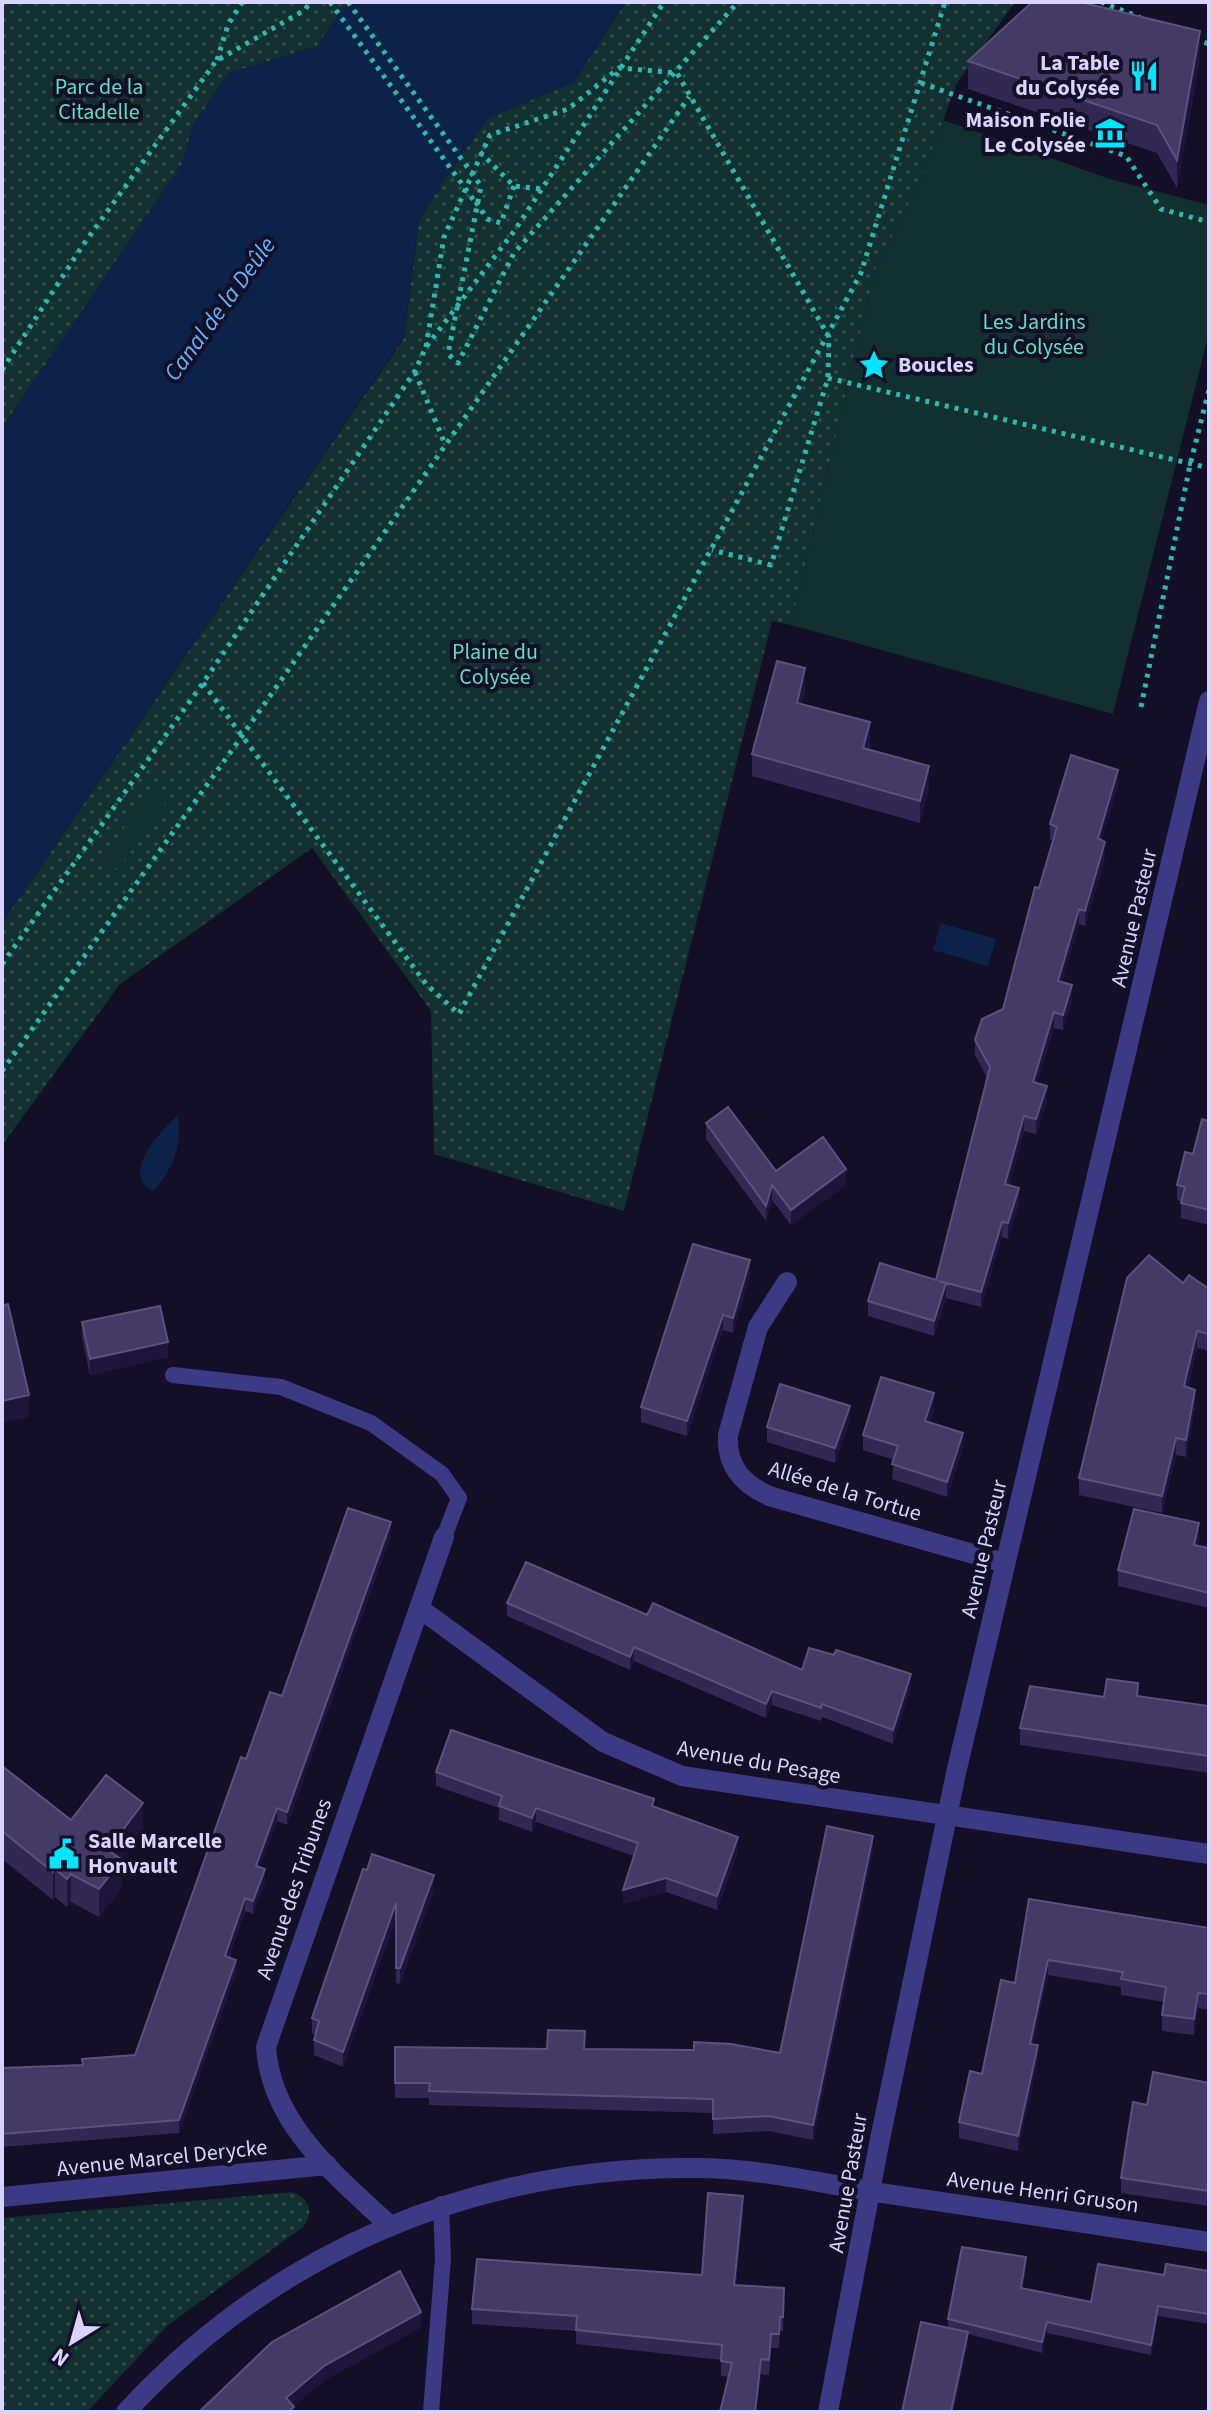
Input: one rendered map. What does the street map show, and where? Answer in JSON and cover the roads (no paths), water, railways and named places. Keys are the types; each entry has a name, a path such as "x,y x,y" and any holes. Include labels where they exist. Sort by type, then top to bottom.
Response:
{"street":[{"name":"Avenue Pasteur","path":"828,2412 947,1817 1209,701"},
{"name":"Allée de la Tortue","path":"787,1282 758,1327 728,1435 727,1450 738,1475 756,1491 772,1497 1005,1563"},
{"name":"Avenue des Tribunes","path":"390,2226 327,2165 284,2110 267,2068 266,2047 444,1537"},
{"name":"Avenue du Pesage","path":"419,1608 576,1724 656,1767 707,1782 1209,1854"},
{"name":"Avenue Marcel Derycke","path":"2,2197 327,2165"},
{"name":"Avenue Henri Gruson","path":"126,2412 177,2360 231,2318 309,2267 441,2204 512,2186 624,2169 735,2171 1209,2242"}],"lane":[{"path":"173,1375 281,1387 371,1423 442,1474 459,1498 444,1537"},
{"path":"431,2412 443,2259 441,2204"}],"water":[{"name":"Canal de la Deûle","path":"347,2 626,2 574,82 488,118 449,173 419,220 404,337 2,923 2,428 181,165 193,126 229,73 316,47"},
{"path":"941,923 996,939 988,966 933,950"},
{"path":"178,1115 179,1137 175,1156 153,1191 144,1184 140,1175 141,1164 153,1142"}],"place":[{"name":"La Table du Colysée","path":"1144,76"},
{"name":"Maison Folie Le Colysée","path":"1110,133"},
{"name":"Boucles","path":"874,365"},
{"name":"Salle Marcelle Honvault","path":"64,1854"}],"park label":[{"name":"Parc de la Citadelle","path":"99,100"},
{"name":"Les Jardins du Colysée","path":"1034,334"},
{"name":"Plaine du Colysée","path":"495,664"}]}
